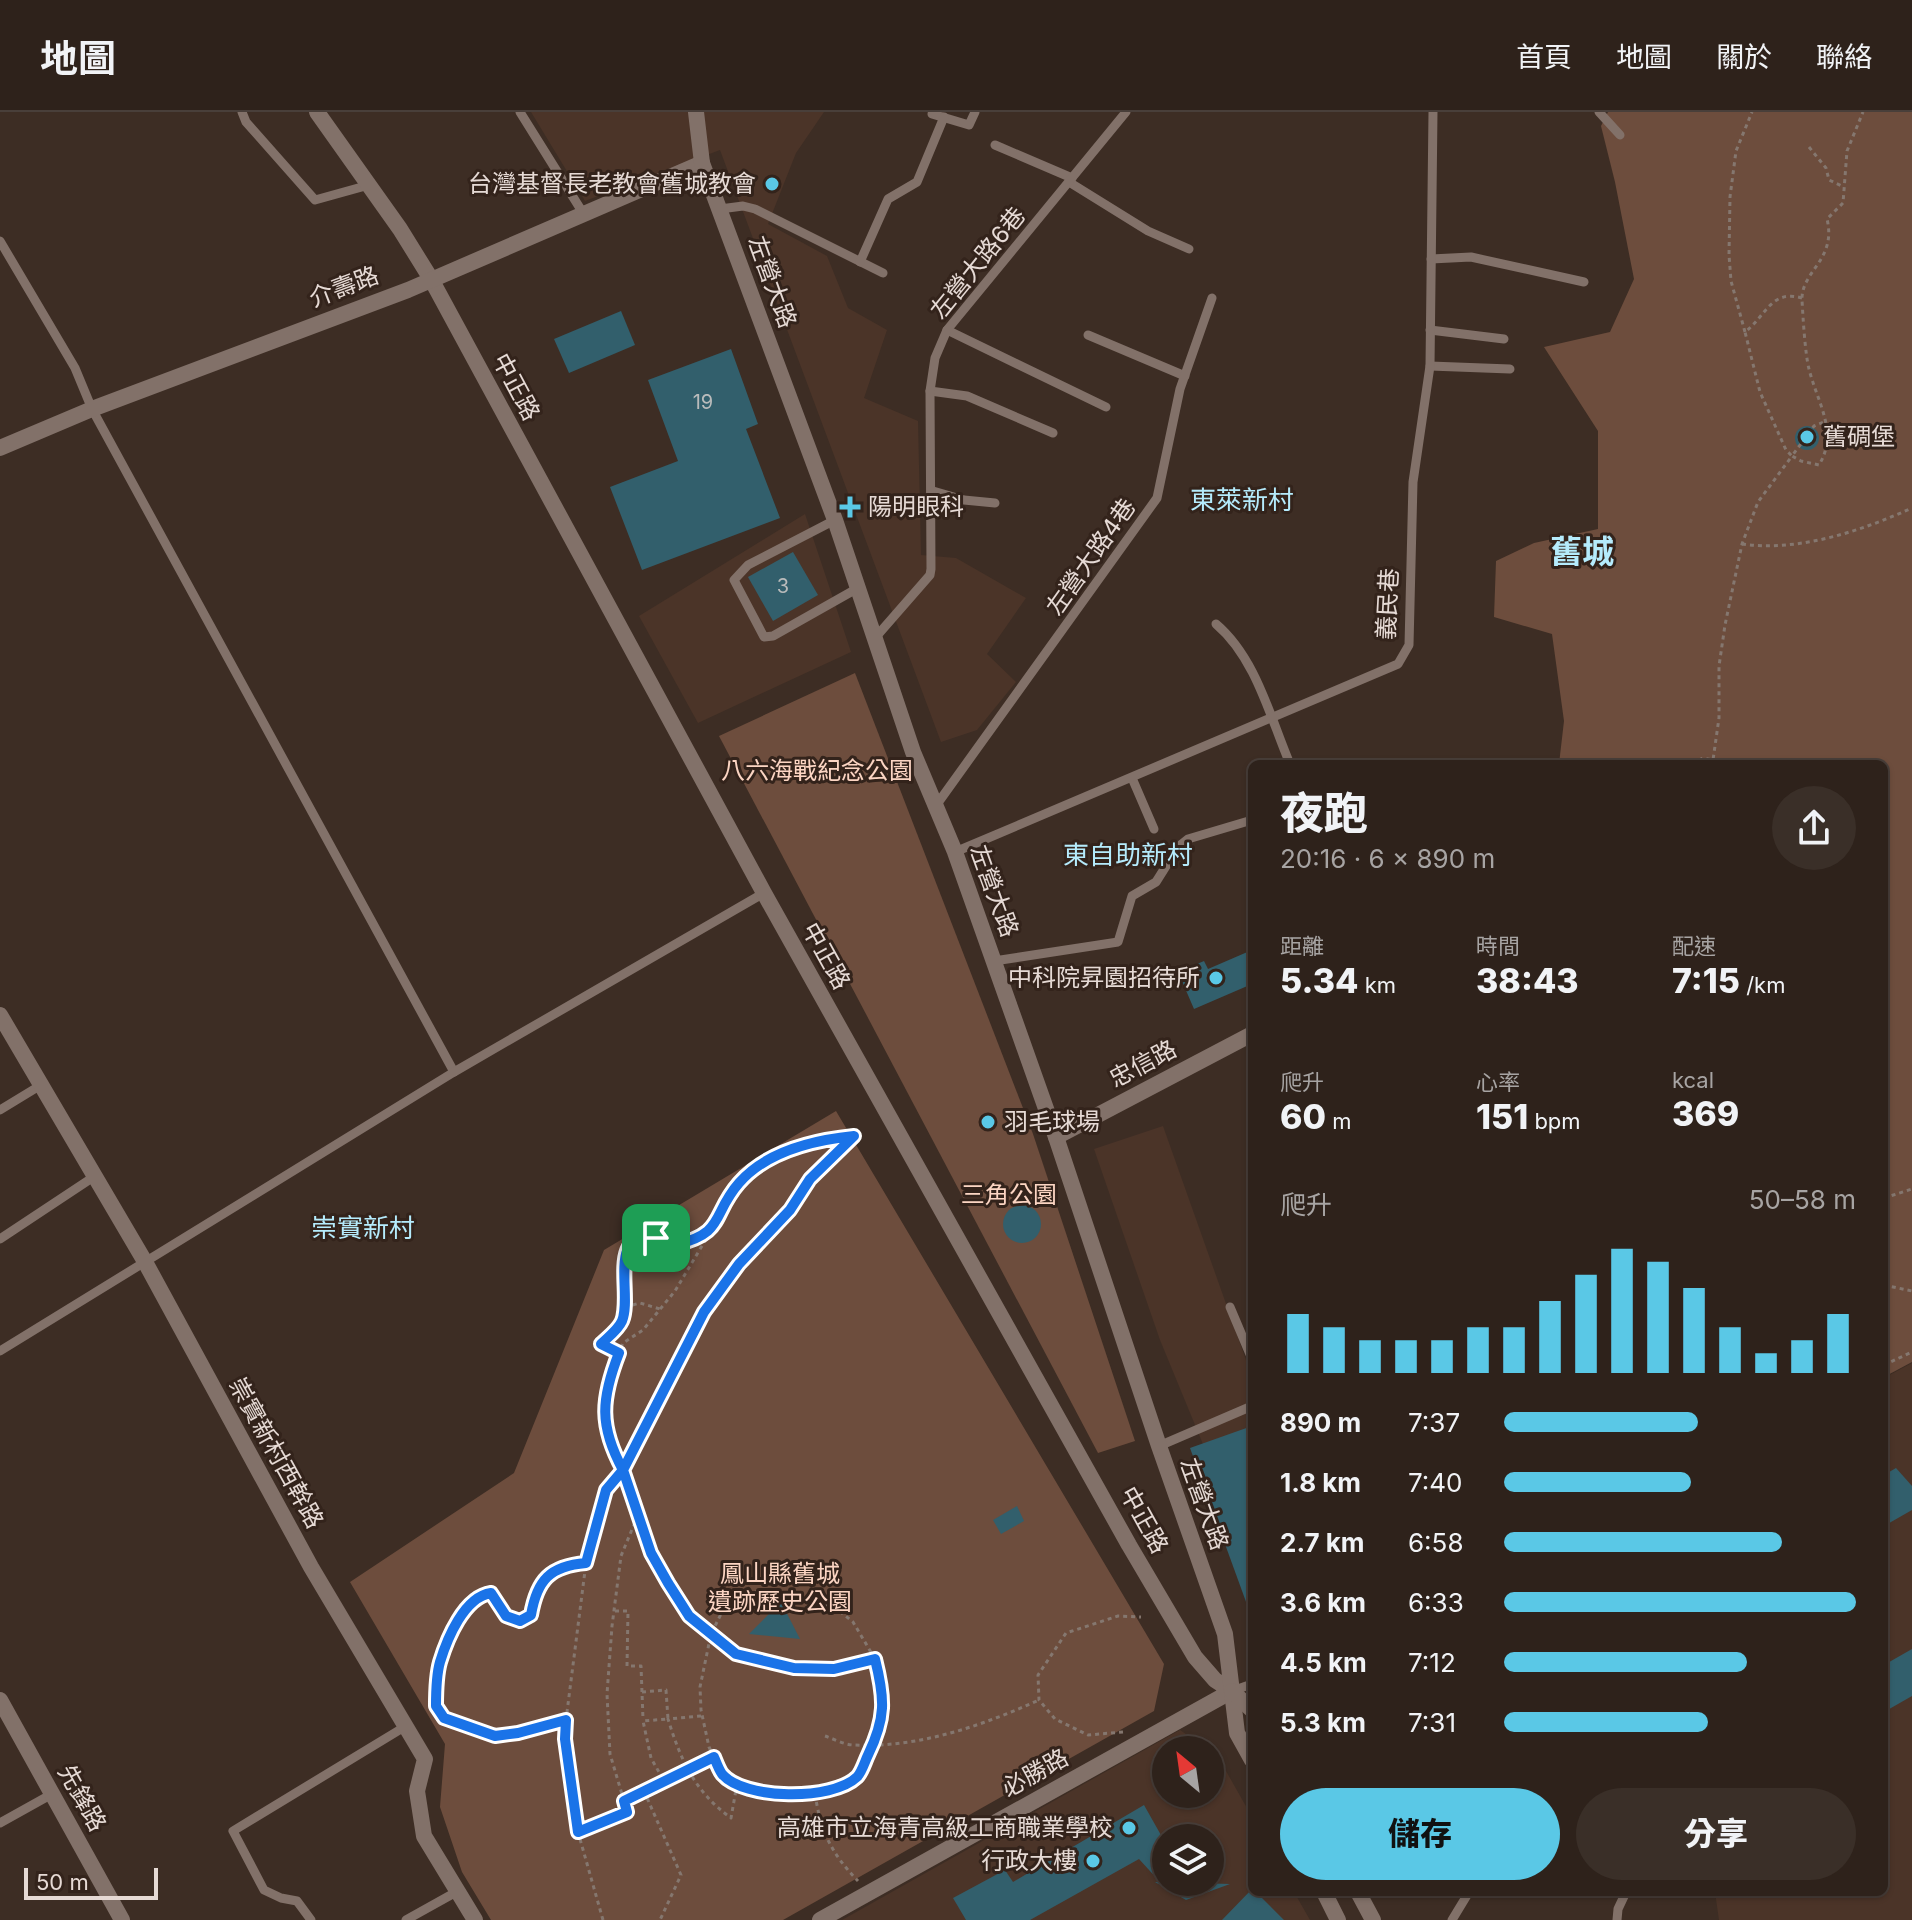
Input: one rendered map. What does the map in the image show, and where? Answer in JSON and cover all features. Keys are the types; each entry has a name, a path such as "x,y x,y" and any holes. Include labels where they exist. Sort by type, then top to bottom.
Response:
{"street":[{"name":"中正路","path":"317,112 400,229 431,279 764,893 1191,1651 1215,1680 1232,1691"},
{"name":"左營大路","path":"696,112 702,163 835,520 935,807 955,852 994,961 1225,1634 1237,1733 1248,1753"},
{"name":"介壽路","path":"0,448 92,409 431,279 702,163"},
{"name":"崇實新村西幹路","path":"0,1015 144,1260 311,1567 425,1759 417,1791 424,1836 475,1920"},
{"name":"忠信路","path":"1056,1137 1248,1036"},
{"path":"1232,1691 1248,1706"},
{"name":"必勝路","path":"820,1920 1232,1691"},
{"name":"先鋒路","path":"0,1700 122,1920"},
{"path":"1326,1896 1338,1920"},
{"path":"1360,1896 1373,1920"}],"lane":[{"path":"242,112 246,122 315,200 369,185"},
{"path":"520,112 583,213"},
{"path":"932,114 969,125 975,112"},
{"name":"左營大路6巷","path":"875,638 930,575 933,491 930,391 935,358 947,330 1126,112"},
{"name":"義民巷","path":"955,852 1398,664 1406,651 1413,482 1430,366 1433,112"},
{"path":"1599,112 1620,135"},
{"path":"860,262 888,199 917,182 944,117"},
{"path":"995,145 1070,180 1148,231 1189,249"},
{"path":"720,209 743,206 755,209 883,273"},
{"path":"0,241 75,368 92,409 454,1072"},
{"path":"1431,259 1471,257 1584,282"},
{"name":"左營大路4巷","path":"935,807 1157,498 1185,376 1212,298"},
{"path":"947,330 1106,407"},
{"path":"1430,330 1504,339"},
{"path":"1088,335 1185,376"},
{"path":"1430,366 1510,369"},
{"path":"930,391 967,396 1053,433"},
{"path":"933,491 964,500 995,503"},
{"path":"835,520 748,565 734,580 764,637 773,636 858,588"},
{"path":"1216,624 1233,638 1248,663 1288,760"},
{"path":"1132,778 1154,829"},
{"path":"994,961 1118,942 1132,896 1156,882 1178,847 1188,839 1248,821"},
{"path":"0,1351 454,1072 764,893"},
{"path":"0,1110 41,1085"},
{"path":"0,1239 95,1176"},
{"path":"1230,1307 1248,1350"},
{"path":"1159,1446 1248,1408"},
{"path":"1232,1691 1248,1685"},
{"path":"311,1920 297,1901 264,1890 233,1831 406,1726"},
{"path":"0,1823 52,1794"},
{"path":"406,1920 458,1891"},
{"path":"1452,1920 1467,1896"},
{"path":"1617,1920 1624,1896"}],"path":[{"path":"1752,112 1736,151 1730,210 1731,281 1760,392 1781,442 1792,456 1819,465 1827,447 1826,420 1809,369 1802,298 1825,255 1830,234 1827,219 1843,203 1847,151 1863,112"},
{"path":"1809,147 1826,168 1829,180 1844,187"},
{"path":"1745,332 1780,296 1790,294 1802,298"},
{"path":"1713,760 1719,718 1719,666 1742,544 1758,502 1814,426 1826,420"},
{"path":"1742,544 1773,547 1811,541 1912,508"},
{"path":"603,1920 578,1832 565,1739 586,1563 606,1490 623,1470 704,1312 739,1264 790,1210 810,1179 854,1136 818,1140 795,1148 755,1168 739,1184 681,1282 643,1330 623,1343 609,1383 604,1416 611,1448 623,1470 651,1553 689,1616 736,1654 794,1668 834,1669 875,1659"},
{"path":"1888,1197 1912,1189"},
{"path":"619,1353 601,1344 622,1320 625,1307 624,1260 629,1245 645,1236 675,1245 712,1230"},
{"path":"1888,1286 1912,1291"},
{"path":"625,1307 640,1303 660,1309"},
{"path":"1888,1363 1912,1352"},
{"path":"578,1832 627,1812 610,1754 607,1694 621,1556 638,1513"},
{"path":"566,1720 495,1736 462,1725 444,1718 436,1706 438,1675 448,1640 468,1607 482,1594 491,1593 506,1616 520,1621 531,1615 533,1601 549,1573 568,1565 586,1563"},
{"path":"754,1592 797,1597 837,1609 853,1622 875,1659 882,1686 882,1723 857,1777 833,1789 799,1796 737,1784 722,1774 709,1747 700,1687 711,1634 723,1610 737,1595 754,1592"},
{"path":"615,1611 628,1611 627,1666 641,1666 643,1721 651,1758 664,1781"},
{"path":"1123,1732 1088,1735 1055,1719 1039,1700 1038,1675 1066,1633 1118,1616 1141,1617"},
{"path":"642,1692 666,1690 668,1719 676,1745 695,1784 711,1804 731,1818 737,1784"},
{"path":"825,1736 852,1745 948,1735 989,1723 1039,1700"},
{"path":"643,1721 702,1716"},
{"path":"624,1801 714,1757"},
{"path":"644,1791 681,1875 660,1920"},
{"path":"815,1794 820,1824 836,1858 868,1894"}],"shaded area":[{"path":"531,112 824,112 796,153 768,224 827,256 848,308 887,330 864,398 918,421 921,555 956,558 1026,598 987,654 1016,682 977,730 941,742 720,150 585,201"},
{"path":"805,514 851,652 698,723 639,616"},
{"path":"1163,1126 1248,1366 1248,1553 1160,1340 1094,1149"},
{"path":"1912,1363 1912,1920 1719,1920 1716,1896 1888,1896 1888,1376"},
{"name":"高雄市立海青高級工商職業學校","path":"1180,1730 1189,1736 1169,1736"},
{"name":"高雄市立海青高級工商職業學校","path":"1152,1746 1152,1808 1224,1808 1224,1767 1248,1810 1248,1896 1296,1896 1310,1920 842,1920"}],"green space":[{"path":"1608,112 1912,112 1912,1362 1888,1375 1888,760 1559,760 1564,721 1552,634 1494,617 1496,561 1534,543 1598,529 1598,431 1544,347 1610,332 1634,279 1601,126"},
{"name":"八六海戰紀念公園","path":"855,673 1033,1134 1135,1441 1098,1453 719,736"},
{"name":"鳳山縣舊城 遺跡歷史公園","path":"836,1111 1164,1664 1154,1711 783,1920 491,1920 462,1872 440,1807 445,1744 350,1582 514,1473 604,1250"}],"building":[{"path":"621,311 635,345 569,373 554,339"},
{"path":"731,349 758,424 746,429 780,518 642,570 610,487 678,461 648,380"},
{"name":"舊碉堡","path":"1807,426 1818,433 1819,438 1812,449 1807,450 1796,443 1795,438 1802,427"},
{"path":"793,552 818,595 773,621 748,577"},
{"name":"中科院昇園招待所","path":"1248,952 1248,986 1194,1009 1178,972 1204,961 1208,969"},
{"path":"1022,1205 1035,1211 1041,1224 1035,1237 1022,1243 1009,1237 1003,1224 1009,1211"},
{"path":"1248,1427 1248,1607 1190,1448"},
{"path":"1896,1468 1912,1486 1912,1510 1888,1524 1888,1473"},
{"path":"1017,1506 1024,1521 1001,1534 993,1520"},
{"path":"781,1602 800,1639 749,1634"},
{"path":"1912,1649 1912,1696 1888,1710 1888,1663"},
{"name":"行政大樓","path":"1144,1805 1155,1824 1152,1824 1152,1873 1139,1859 1030,1920 966,1920 953,1898 1005,1870 1013,1882"},
{"path":"1248,1893 1248,1896 1260,1896 1284,1920 1222,1920"}],"place":[{"name":"台灣基督長老教會舊城教會","path":"772,184"},
{"name":"舊碉堡","path":"1807,437"},
{"name":"陽明眼科","path":"850,507"},
{"name":"中科院昇園招待所","path":"1216,978"},
{"name":"羽毛球場","path":"988,1122"},
{"name":"高雄市立海青高級工商職業學校","path":"1129,1828"},
{"name":"行政大樓","path":"1093,1861"}],"district":[{"name":"東萊新村","path":"1242,500"},
{"name":"舊城","path":"1582,552"},
{"name":"東自助新村","path":"1128,855"},
{"name":"崇實新村","path":"363,1228"}],"route":[{"path":"656,1238 645,1236 629,1245 624,1260 625,1307 622,1320 601,1344 619,1353 612,1370 604,1416 611,1448 623,1470 606,1490 586,1563 568,1565 549,1573 533,1601 531,1615 520,1621 506,1616 491,1593 482,1594 468,1607 448,1640 439,1664 436,1706 444,1718 495,1736 566,1720 565,1739 578,1832 627,1812 624,1801 714,1757 722,1774 737,1784 799,1796 833,1789 857,1777 882,1723 882,1686 875,1659 834,1669 794,1668 736,1654 689,1616 651,1553 623,1470 681,1352 717,1293 739,1264 790,1210 810,1179 854,1136 818,1140 755,1168 723,1207 712,1230 675,1245 656,1238"}],"park label":[{"name":"三角公園","path":"1009,1195"}]}
